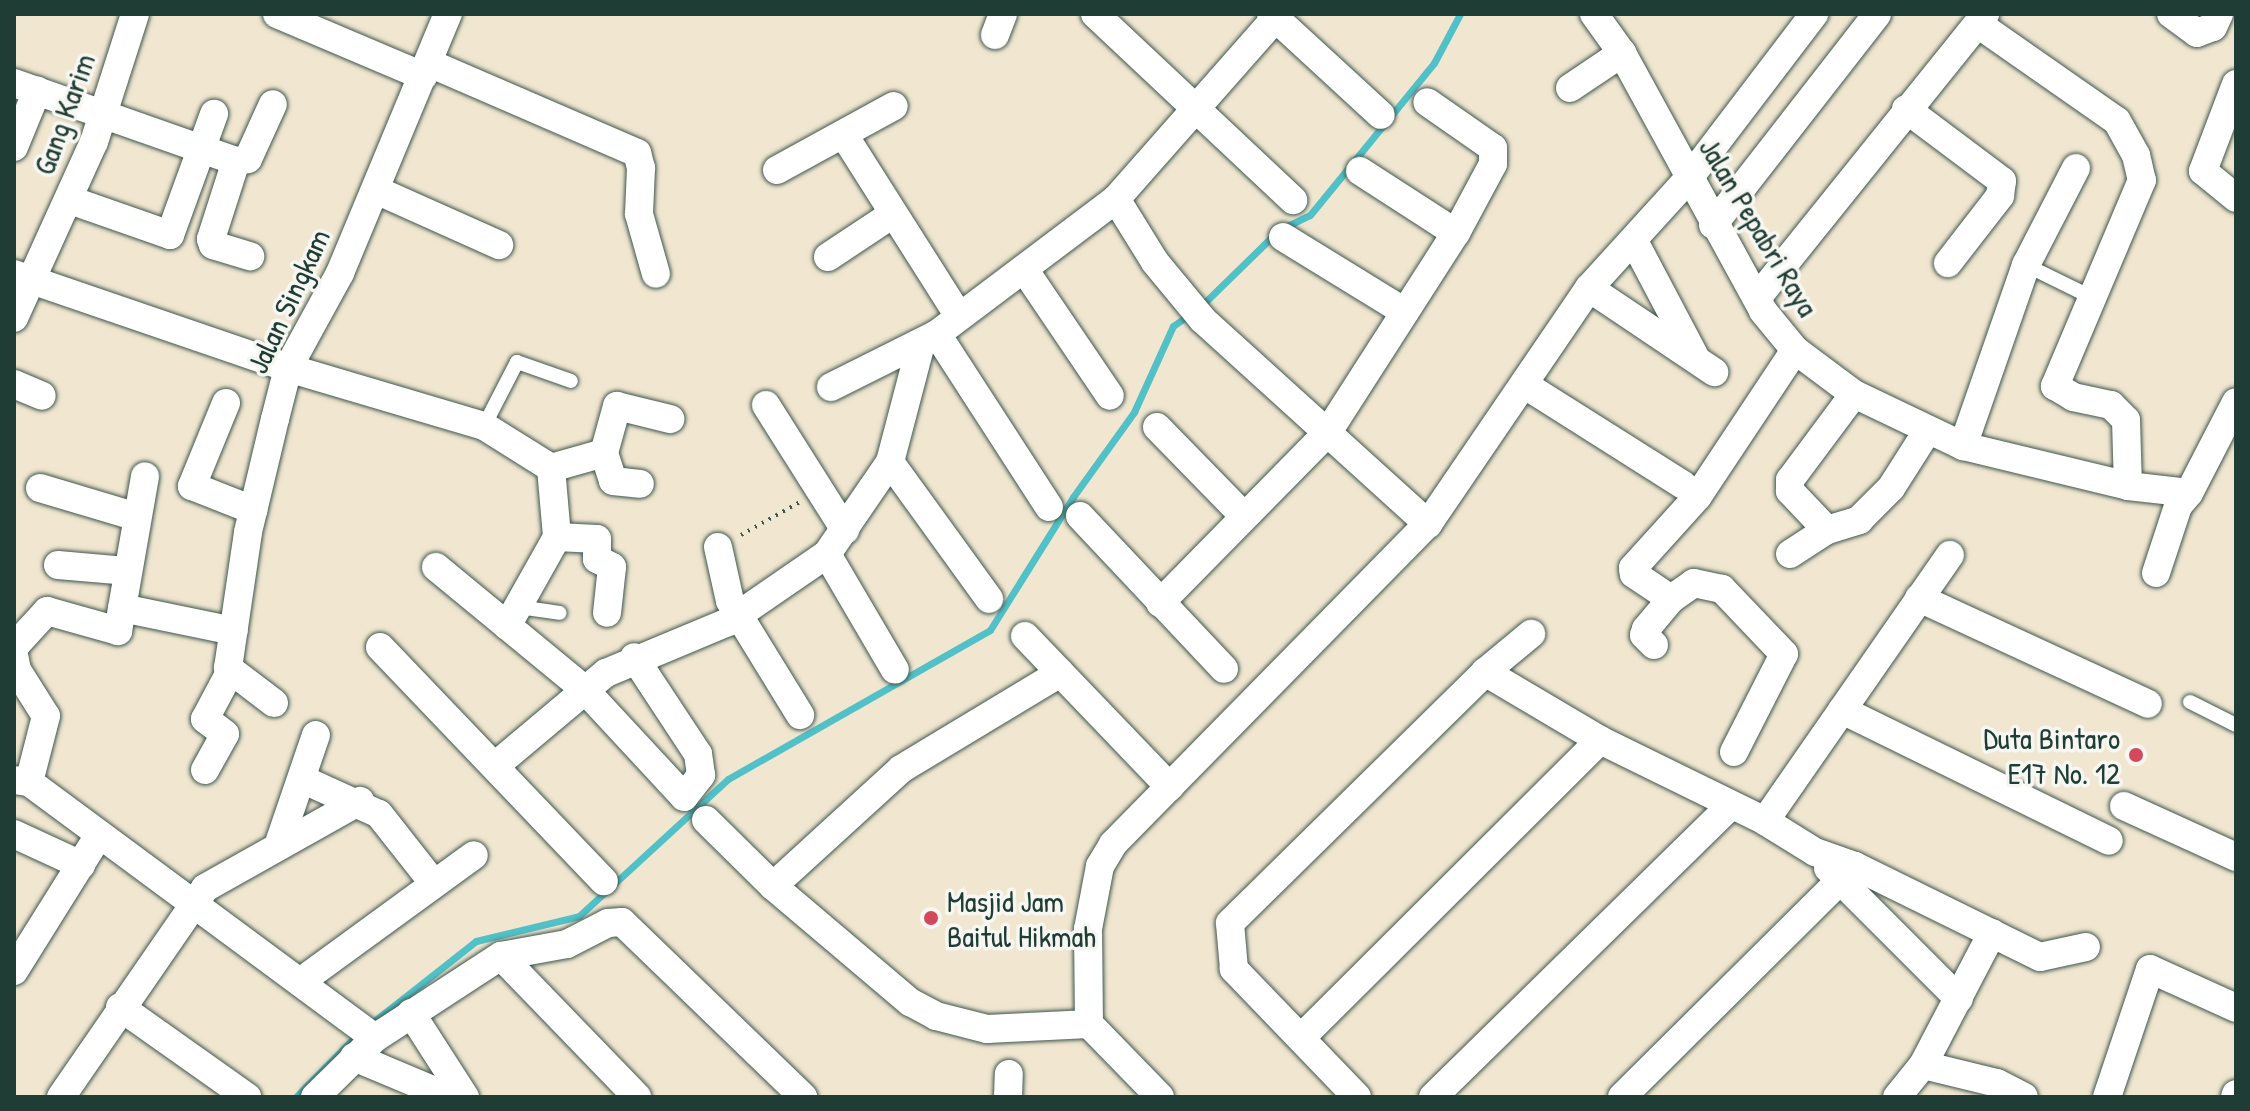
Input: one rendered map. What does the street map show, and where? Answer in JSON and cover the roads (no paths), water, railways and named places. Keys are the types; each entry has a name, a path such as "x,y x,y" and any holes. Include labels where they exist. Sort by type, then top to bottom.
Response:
{"street":[{"name":"Gang Karim","path":"14,318 23,276 70,200 103,113 135,14"},
{"path":"277,14 637,153 641,168 639,214 656,274"},
{"name":"Jalan Singkam","path":"230,672 253,510 288,368 340,273 448,14"},
{"path":"1095,14 1293,200"},
{"name":"Jalan Pepabri Raya","path":"1594,14 1622,53 1713,225 1757,298 1795,350 1854,394 1963,446 2128,486 2189,493"},
{"path":"1160,1097 1089,1024 1088,929 1100,866 1113,844 1428,524 1589,288 1635,243 1690,177 1814,14"},
{"path":"1713,225 1877,14"},
{"path":"2171,14 2197,33 2213,27 2219,14"},
{"path":"831,387 929,339 1116,199 1199,111 1275,15 1381,115"},
{"path":"1757,298 1981,19 2117,121 2129,138 2142,180 2055,386 2073,397 2111,405 2126,420 2128,486"},
{"path":"1570,88 1622,53"},
{"path":"2236,84 2203,171 2236,198"},
{"path":"14,147 26,87 236,161 248,159 273,104"},
{"path":"1160,603 1328,432 1456,233 1493,164 1493,148 1427,102"},
{"path":"777,170 894,106"},
{"path":"1906,109 2002,181 2000,196 1948,263"},
{"path":"70,200 170,235 214,114"},
{"path":"844,135 959,316"},
{"path":"236,161 211,239 213,245 250,256"},
{"path":"1963,446 2026,265 2076,168"},
{"path":"1360,171 1456,233"},
{"path":"376,190 499,245"},
{"path":"1116,199 1181,294 1203,320 1428,524"},
{"path":"828,257 893,214"},
{"path":"1283,237 1405,312"},
{"path":"1589,288 1704,364 1635,243"},
{"path":"1024,269 1110,396"},
{"path":"23,276 288,368 484,426 551,468 604,453"},
{"path":"495,766 584,689 634,657 739,615 827,554 890,462 929,339"},
{"path":"929,339 1049,507"},
{"path":"1671,599 1634,574 1633,568 1698,496 1795,350"},
{"path":"14,384 42,396"},
{"path":"1525,385 1683,485"},
{"path":"1827,530 1790,491 1790,480 1854,394"},
{"path":"2156,573 2178,506 2189,493 2236,402"},
{"path":"226,403 192,486 253,510"},
{"path":"766,405 845,530"},
{"path":"640,484 613,481 604,453 617,406 670,419"},
{"path":"1157,427 1244,516"},
{"path":"1790,554 1827,530 1859,520 1881,500 1928,430"},
{"path":"890,462 989,599"},
{"path":"513,616 557,537 551,468"},
{"path":"145,476 126,571 118,631 47,611 15,644 17,670 46,716 22,781 300,982 365,1037 449,1097"},
{"path":"40,488 137,517"},
{"path":"1080,516 1224,669"},
{"path":"557,537 597,539 597,559 612,567 607,613"},
{"path":"718,547 726,591 800,715"},
{"path":"827,554 895,670"},
{"path":"1765,821 1950,555"},
{"path":"58,565 126,571"},
{"path":"436,567 513,616 684,797 701,775 698,754 634,657"},
{"path":"1654,645 1644,635 1646,629 1671,599 1694,583 1722,589 1784,654 1734,752"},
{"path":"1919,598 2148,704"},
{"path":"122,608 234,631"},
{"path":"1357,1097 1234,969 1230,923 1485,672 1531,634"},
{"path":"1025,636 1170,787"},
{"path":"380,647 604,881"},
{"path":"205,770 225,734 205,719 230,672 274,703"},
{"path":"1485,672 1600,740 1765,821 1847,874 1992,933 2040,957 2086,947"},
{"path":"773,886 901,769 1060,673"},
{"path":"1842,710 2109,841"},
{"path":"279,843 304,780 316,735"},
{"path":"1301,1038 1600,740"},
{"path":"304,780 360,801 384,820 434,884"},
{"path":"61,1097 120,1007 205,888 279,843 360,801"},
{"path":"1433,1097 1731,805"},
{"path":"2124,806 2236,857"},
{"path":"706,820 773,886 910,1002 936,1016 987,1029 1089,1024"},
{"path":"14,834 81,865"},
{"path":"14,971 99,835"},
{"path":"300,982 474,855"},
{"path":"1847,874 1959,999"},
{"path":"1622,1097 1847,874"},
{"path":"315,1097 365,1037 411,1013 501,956 567,944 608,923 622,922 803,1097"},
{"path":"1897,1097 1923,1065 1992,933"},
{"path":"501,956 637,1097"},
{"path":"2107,1097 2150,969 2236,1008"},
{"path":"120,1007 247,1097"},
{"path":"411,1013 465,1097"},
{"path":"1923,1065 1997,1083 2024,1097"}],"lane":[{"path":"2026,265 2091,297"},
{"path":"484,426 517,362 571,381"},
{"path":"513,616 560,613"},
{"path":"2190,702 2236,725"}],"waterway":[{"path":"1199,308 1279,230 1310,215 1434,63 1460,14"},
{"path":"368,1026 476,941 579,916 728,779 990,630 1073,497 1134,412 1173,326 1189,315"},
{"path":"296,1097 358,1034"}],"place":[{"name":"Duta Bintaro E17 No. 12","path":"2136,755"},
{"name":"Masjid Jam Baitul Hikmah","path":"931,918"}]}
